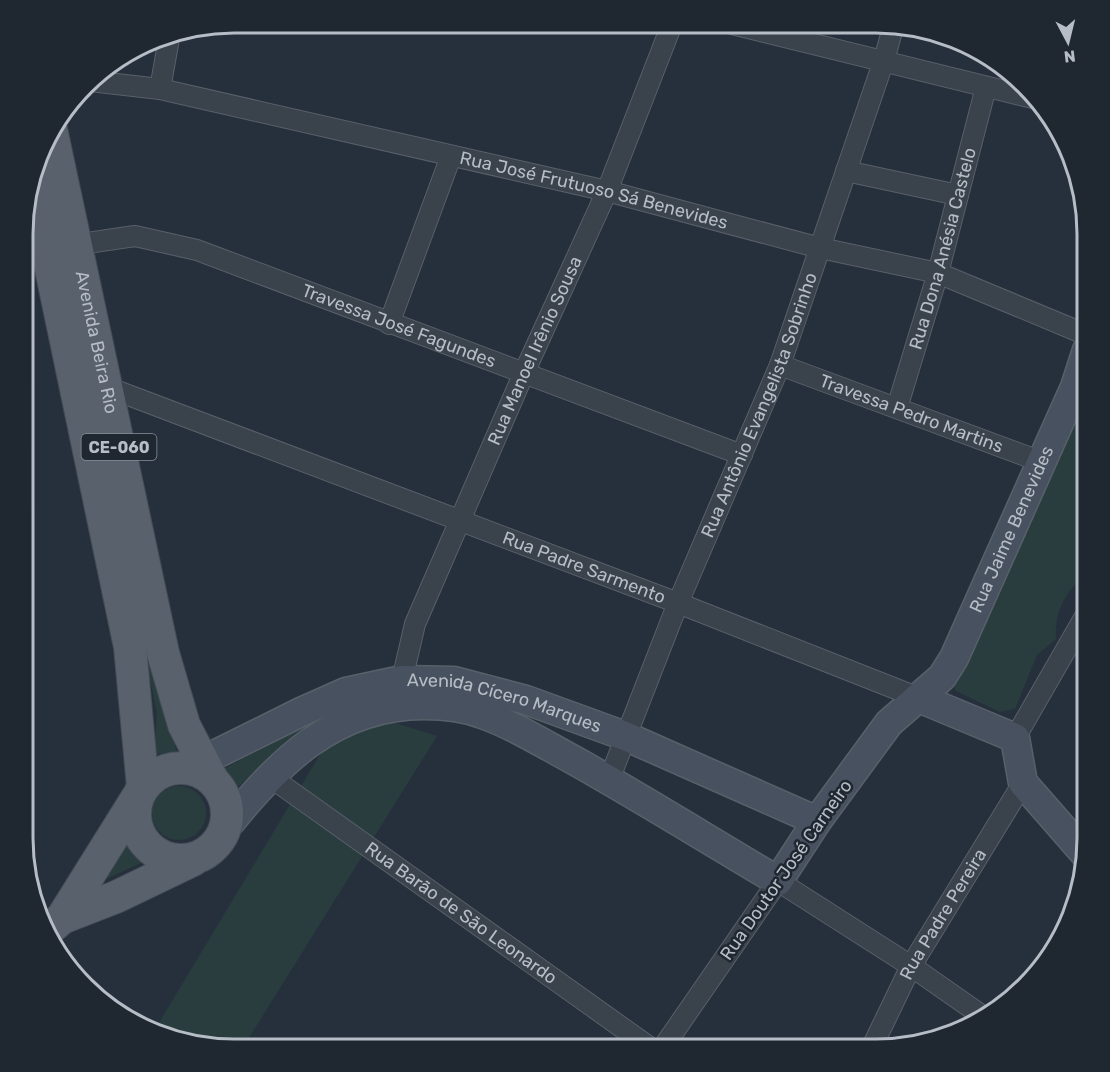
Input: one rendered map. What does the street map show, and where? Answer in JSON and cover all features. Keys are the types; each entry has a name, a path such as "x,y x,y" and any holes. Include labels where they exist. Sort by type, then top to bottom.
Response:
{"main road":[{"name":"Avenida Beira Rio","path":"53,148 62,248 82,342 130,647 140,793"},
{"name":"Avenida Beira Rio","path":"38,192 62,248"},
{"name":"Avenida Beira Rio","path":"82,342 107,387 166,663 200,769"},
{"name":"Rua Jaime Benevides","path":"919,698 942,676 954,658 1077,381"},
{"name":"Avenida Cícero Marques","path":"200,769 346,692 402,692 454,681 488,688 625,736 817,820"},
{"name":"Avenida Cícero Marques","path":"224,830 268,776 316,737 353,717 379,709 402,692"},
{"name":"Avenida Cícero Marques","path":"402,692 480,713 518,729 609,780 778,881"},
{"name":"Rua Padre Sarmento","path":"919,698 1015,738"},
{"name":"Rua Doutor José Carneiro","path":"778,881 817,820 889,723 919,698"},
{"path":"1015,738 1023,783 1077,845"},
{"path":"200,769 226,802 227,816 224,830 215,845 200,856 54,925 140,793 163,771 200,769"},
{"path":"140,793 135,825 140,838 149,849 174,860 200,856"}],"street":[{"name":"Rua Manoel Irênio Sousa","path":"402,692 415,624 523,375 607,191 668,33"},
{"path":"789,33 1021,95"},
{"name":"Rua Antônio Evangelista Sobrinho","path":"609,780 678,603 780,365 891,33"},
{"path":"160,89 168,45"},
{"name":"Rua José Frutuoso Sá Benevides","path":"103,83 160,89 607,191 820,248 938,273 1077,331"},
{"name":"Rua Dona Anésia Castelo","path":"897,408 938,273 986,87"},
{"path":"389,324 451,156"},
{"path":"846,171 958,195"},
{"name":"Travessa José Fagundes","path":"62,248 135,236 197,250 523,375 742,455"},
{"name":"Travessa Pedro Martins","path":"780,365 1042,462"},
{"name":"Rua Padre Sarmento","path":"107,387 678,603 919,698"},
{"path":"1015,738 1077,630"},
{"name":"Rua Barão de São Leonardo","path":"268,776 638,1039"},
{"name":"Rua Padre Pereira","path":"876,1039 911,966 1023,783"},
{"path":"778,881 911,966 976,1012"},
{"name":"Rua Doutor José Carneiro","path":"669,1039 778,881"}],"green space":[{"path":"84,357 167,723 177,751 154,755 157,714"},
{"path":"1077,414 1077,583 1067,594 1059,611 1056,639 1037,655 1015,709 1000,712 956,691 951,680"},
{"path":"328,708 354,710 437,736 248,1039 208,1037 158,1024 345,713 299,735 272,755 235,790 221,771"},
{"path":"174,786 184,786 194,790 202,798 206,813 202,828 194,836 184,840 174,840 164,836 156,828 152,818 152,808 156,798 164,790"},
{"path":"125,835 145,861 106,879"}]}
